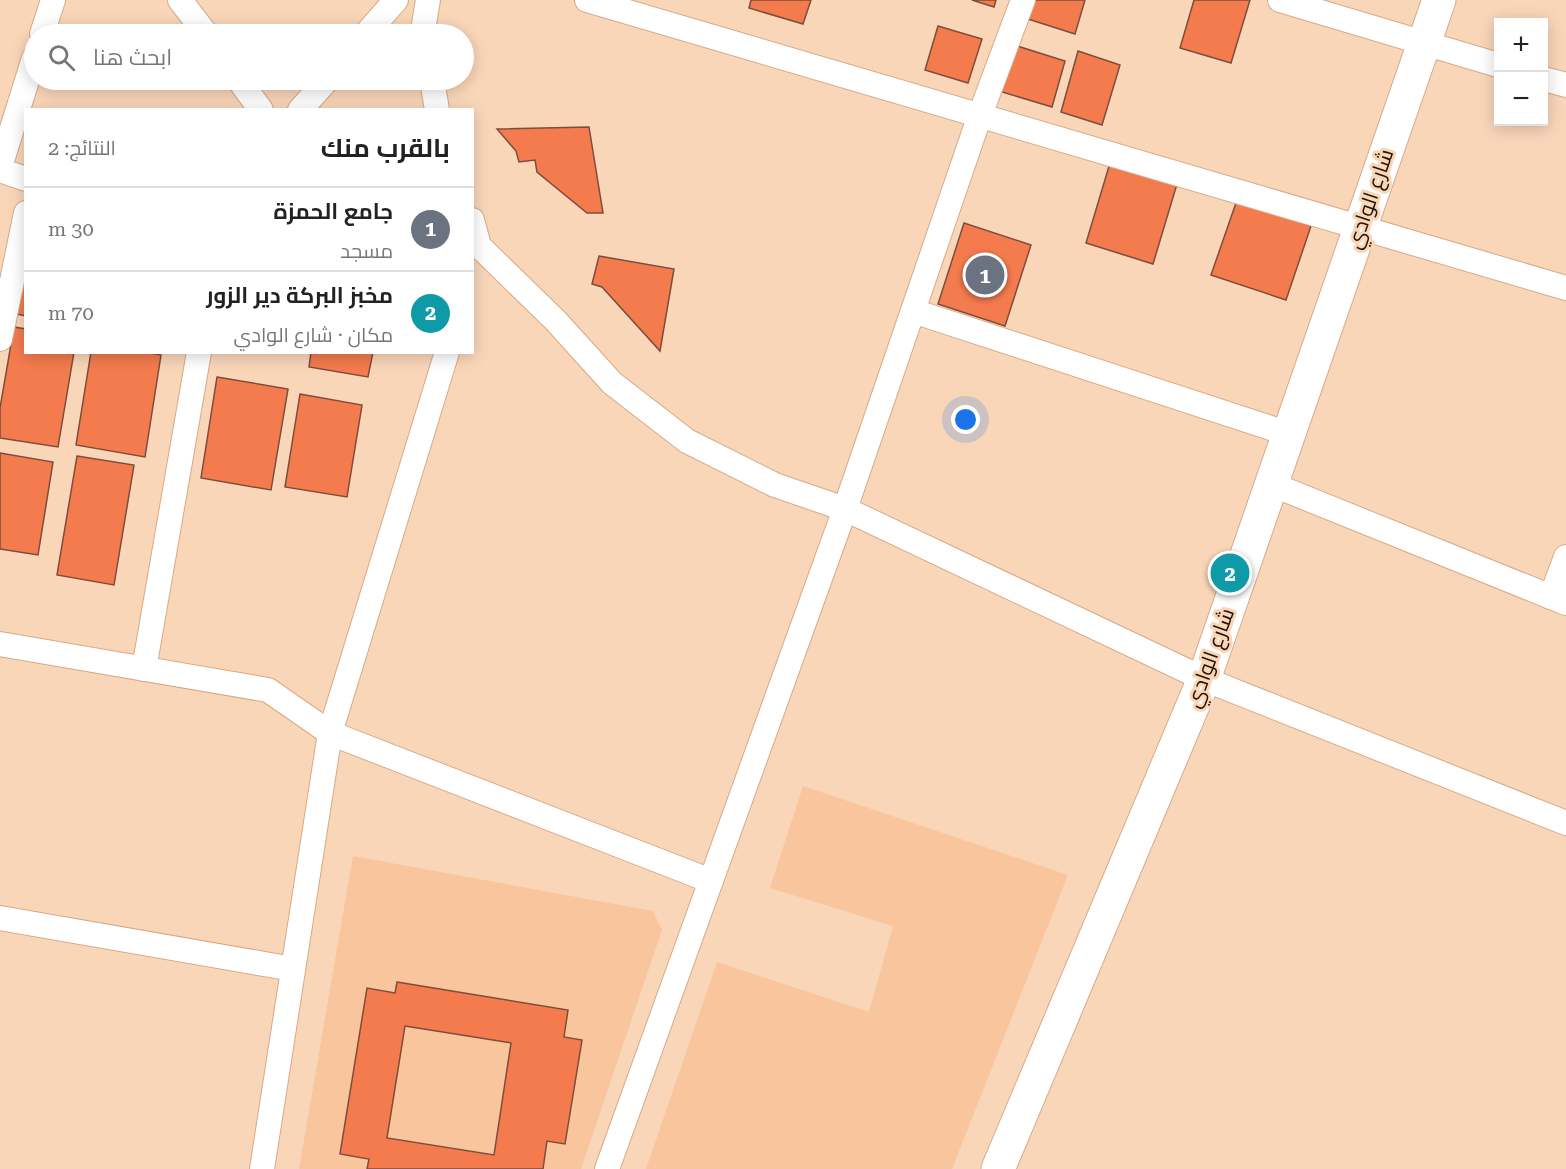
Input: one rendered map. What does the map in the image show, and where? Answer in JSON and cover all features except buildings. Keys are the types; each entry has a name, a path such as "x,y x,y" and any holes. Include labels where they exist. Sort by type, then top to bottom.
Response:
{"street":[{"path":"45,24 53,0"},
{"path":"180,0 198,24"},
{"path":"375,24 396,0"},
{"path":"424,24 428,0"},
{"path":"587,0 1566,288"},
{"path":"607,1169 845,509 980,115 1023,0"},
{"path":"1280,0 1494,64"},
{"name":"شارع الوادي","path":"998,1169 1204,679 1439,0"},
{"path":"1548,80 1566,85"},
{"path":"24,90 0,169 24,178"},
{"path":"246,90 260,108"},
{"path":"302,108 318,90"},
{"path":"434,90 437,108"},
{"path":"0,339 24,223"},
{"path":"474,238 476,257 556,321 612,383 687,441 775,485 845,509 1204,679 1566,823"},
{"path":"913,311 1289,434"},
{"path":"144,669 199,354"},
{"path":"262,1169 330,733 446,354"},
{"path":"1271,484 1559,600 1566,557"},
{"path":"0,644 268,690 330,733 711,881"},
{"path":"0,918 293,969"}],"shaded area":[{"path":"803,786 1068,875 952,1169 646,1169 717,962 869,1012 893,926 770,888"},
{"path":"353,856 653,911 662,930 581,1169 299,1169"}],"place":[{"name":"جامع الحمزة","path":"985,275"},
{"name":"مخبز البركة دير الزور","path":"1230,573"}]}
